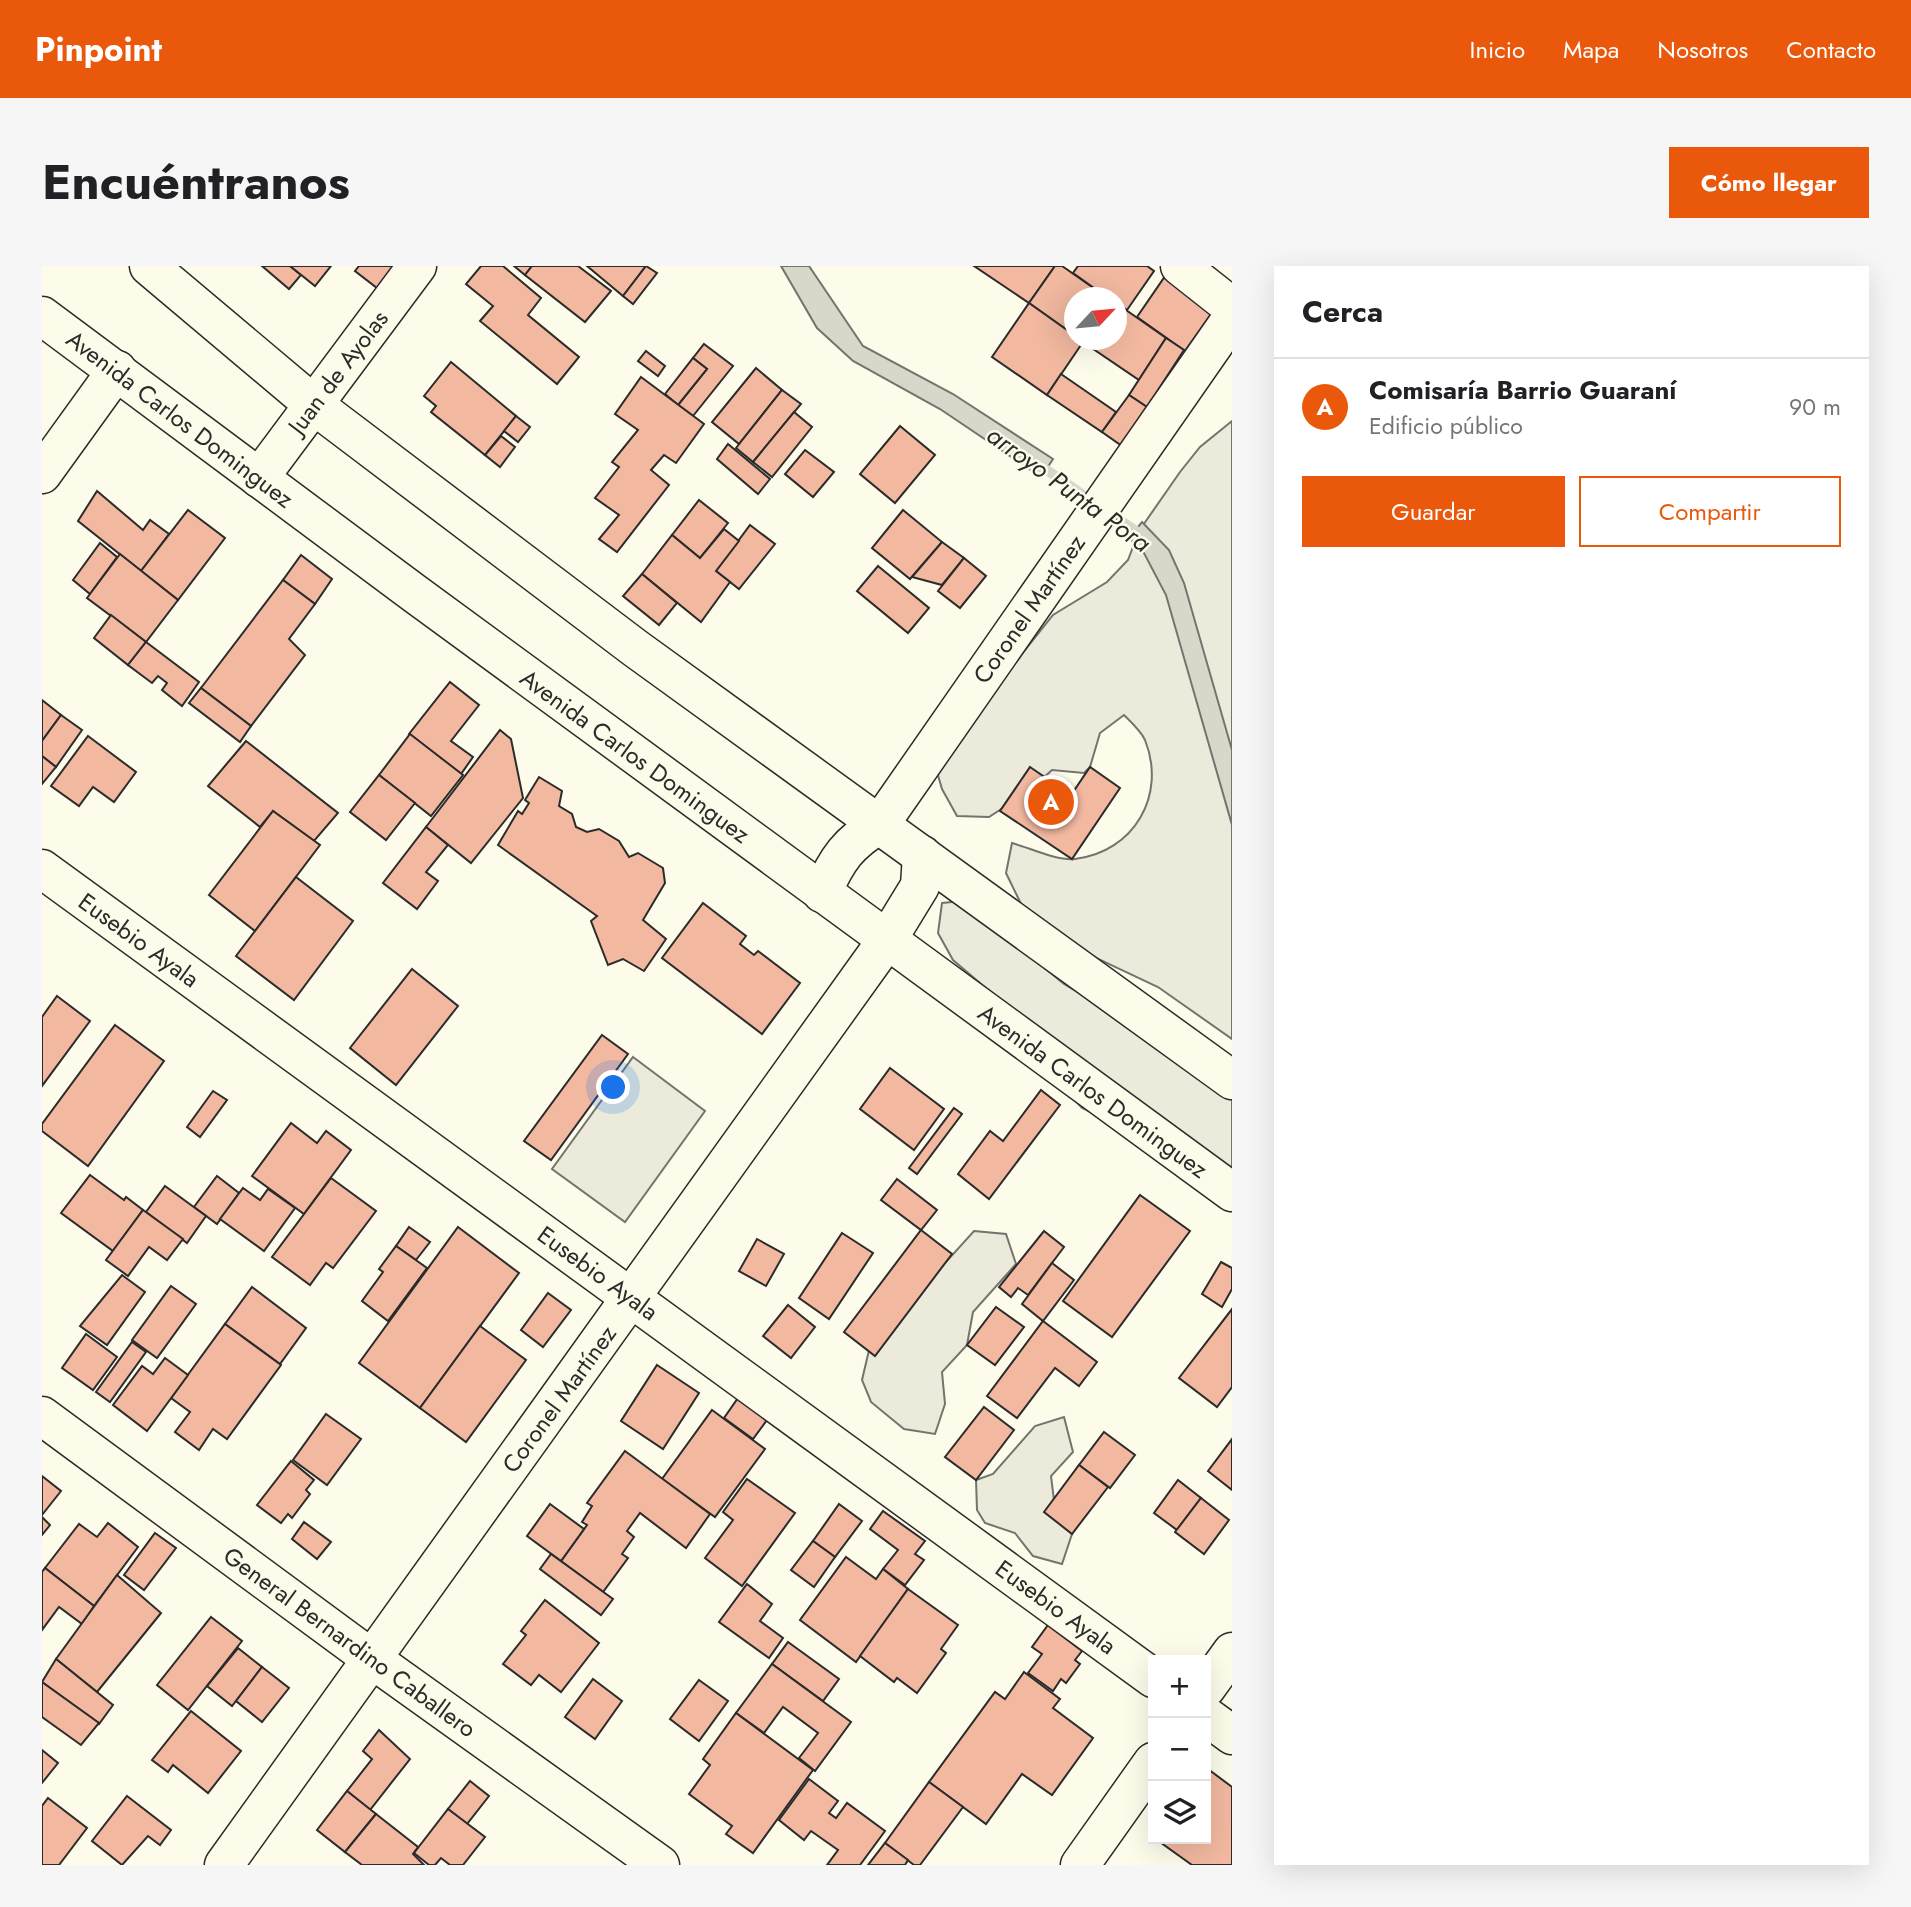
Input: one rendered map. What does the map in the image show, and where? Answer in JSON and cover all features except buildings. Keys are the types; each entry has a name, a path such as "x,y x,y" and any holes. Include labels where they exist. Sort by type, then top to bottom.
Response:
{"street":[{"path":"149,266 314,405 635,648 1232,1080"},
{"name":"Juan de Ayolas","path":"259,478 417,266"},
{"path":"1180,266 1232,307"},
{"name":"Avenida Carlos Dominguez","path":"42,316 822,893 1232,1192"},
{"name":"Coronel Martínez","path":"822,893 835,864 855,839 880,824 1232,318"},
{"path":"42,474 117,370"},
{"name":"Coronel Martínez","path":"224,1865 887,940 920,886 922,855"},
{"name":"Eusebio Ayala","path":"42,869 1148,1674"},
{"name":"General Bernardino Caballero","path":"42,1416 372,1660 660,1865"},
{"path":"1211,1681 1232,1652"},
{"path":"1209,1718 1232,1735"},
{"path":"1080,1865 1148,1769"}],"shaded area":[{"path":"781,266 809,266 863,346 953,394 1053,459 1041,477 940,409 853,361 817,328"},
{"path":"1232,421 1232,1039 1158,987 1094,957 1022,906 1006,873 1012,843 1052,856 1075,859 1096,854 1129,833 1148,800 1152,781 1151,761 1145,740 1124,715 1100,733 1090,767 1084,773 1052,770 1029,791 989,817 957,816 942,789 933,758 994,689 1053,615 1107,582 1128,560 1139,531 1180,472 1200,447"},
{"path":"1142,522 1169,550 1184,583 1232,750 1232,825 1166,595 1144,553 1129,538"},
{"path":"963,901 1064,984 1232,1083 1232,1205 1144,1137 1082,1108 1060,1084 1027,1023 953,960 938,933 942,903"},
{"path":"633,1057 705,1111 625,1222 552,1169"},
{"path":"974,1231 1006,1234 1016,1264 973,1312 967,1345 942,1372 945,1404 935,1434 904,1429 871,1402 862,1380 870,1346"},
{"path":"1064,1417 1073,1452 1051,1476 1055,1508 1072,1534 1062,1564 1033,1556 1015,1533 985,1523 977,1510 976,1480 993,1474 1035,1426"}],"waterway":[{"name":"arroyo Punta Pora","path":"1035,462 1146,538"}],"place":[{"name":"Comisaría Barrio Guaraní","path":"1051,802"}]}
